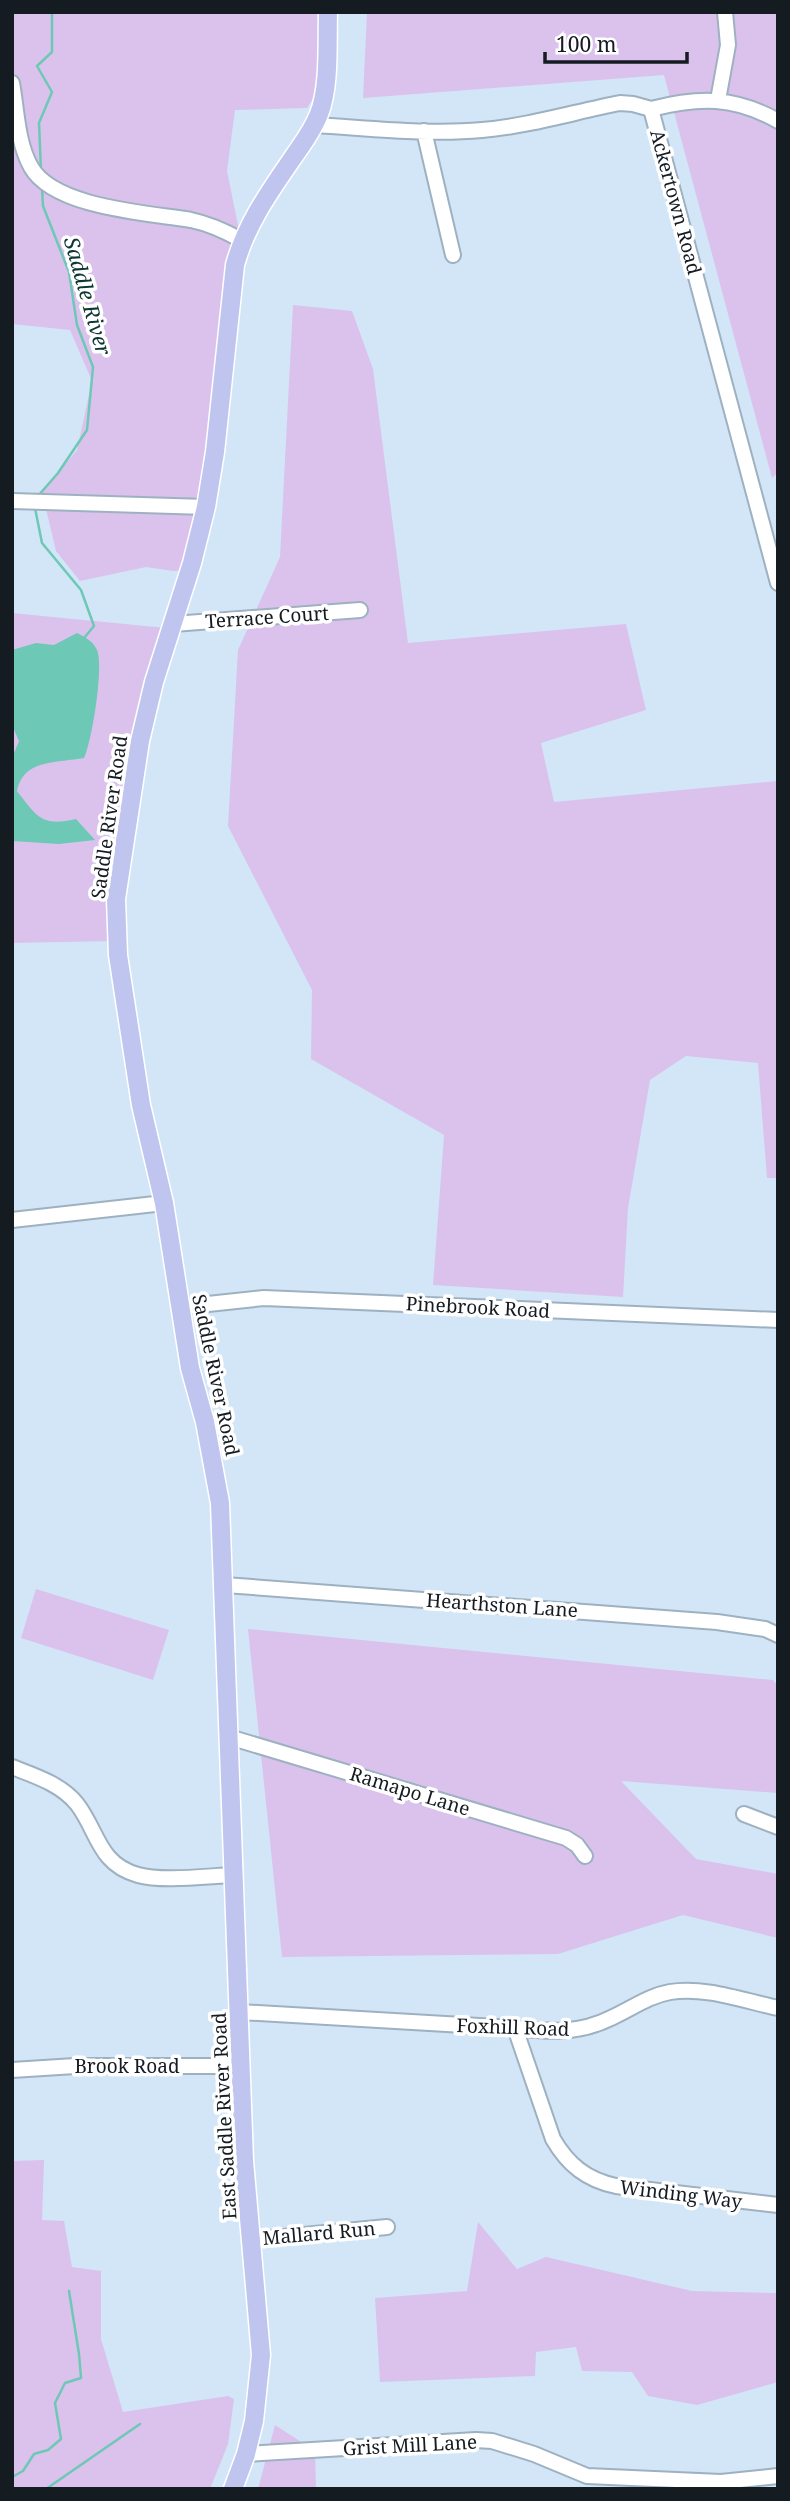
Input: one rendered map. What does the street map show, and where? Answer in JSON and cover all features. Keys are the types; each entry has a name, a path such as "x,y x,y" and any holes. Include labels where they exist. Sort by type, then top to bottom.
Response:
{"main road":[{"name":"Saddle River Road","path":"229,1737 220,1503 205,1422 190,1368 164,1203 139,1091 118,955 116,899 140,741 154,682 206,507 215,452 235,265 242,240 266,197 314,125 324,94 328,12"},
{"name":"East Saddle River Road","path":"229,1737 245,2174 261,2355 257,2403 246,2454 233,2489"}],"street":[{"path":"718,100 728,45 725,12"},
{"path":"12,83 22,146 32,169 47,183 69,195 108,207 192,220 220,228 242,240"},
{"path":"651,109 691,100 718,100 762,112 778,121"},
{"name":"Ackertown Road","path":"314,125 480,131 517,126 620,103 651,109 778,583"},
{"path":"424,131 453,255"},
{"path":"12,501 206,507"},
{"name":"Terrace Court","path":"173,624 360,610"},
{"path":"12,1220 164,1203"},
{"name":"Pinebrook Road","path":"180,1307 264,1298 778,1320"},
{"name":"Hearthston Lane","path":"225,1585 717,1622 765,1629 778,1635"},
{"name":"Ramapo Lane","path":"229,1737 566,1838 577,1845 585,1856"},
{"path":"12,1767 39,1777 67,1794 78,1805 105,1853 126,1870 148,1877 235,1875"},
{"path":"744,1814 778,1827"},
{"name":"Foxhill Road","path":"240,2012 555,2032 575,2030 608,2020 655,1996 679,1991 702,1992 778,2008"},
{"name":"Winding Way","path":"515,2028 553,2139 579,2171 616,2186 778,2205"},
{"name":"Brook Road","path":"12,2070 75,2066 241,2066"},
{"name":"Mallard Run","path":"251,2239 387,2227"},
{"name":"Grist Mill Lane","path":"246,2454 475,2440 492,2441 534,2454 572,2472 594,2477 722,2482 778,2476"}],"shaded area":[{"path":"12,12 326,12 326,78 307,108 235,110 227,171 241,240 191,570 173,571 146,567 80,581 56,551 42,492 77,450 92,381 70,330 12,324"},
{"path":"367,12 778,12 778,472 772,478 664,75 363,98"},
{"path":"293,305 352,311 373,369 408,643 626,624 646,710 541,743 554,802 778,781 778,1178 767,1178 758,1063 686,1056 650,1080 628,1208 623,1297 433,1285 444,1135 311,1059 312,990 228,826 238,650 280,557"},
{"path":"12,613 166,628 114,941 12,943"},
{"path":"77,633 93,644 99,659 96,704 84,758 43,764 34,768 20,781 17,791 41,818 55,822 76,819 95,840 59,844 12,841 12,758 19,741 12,725 12,650 36,643 54,645"},
{"path":"36,1589 169,1630 153,1680 21,1638"},
{"path":"248,1629 773,1680 778,1686 778,1793 621,1781 696,1859 778,1874 778,1938 683,1915 558,1954 282,1957"},
{"path":"44,2160 42,2220 64,2221 72,2267 101,2271 101,2339 123,2412 228,2396 234,2399 228,2444 210,2489 12,2489 12,2161"},
{"path":"478,2222 517,2269 546,2257 692,2291 778,2293 778,2382 697,2405 648,2396 632,2372 582,2371 576,2347 536,2352 535,2376 380,2382 375,2298 467,2291"},
{"path":"275,2425 315,2451 316,2489 258,2489"}],"waterway":[{"name":"Saddle River","path":"41,171 39,123 52,92 37,66 52,52 52,12"},
{"name":"Saddle River","path":"38,496 58,473 87,430 93,367 77,325 69,272 43,206 42,188"},
{"name":"Saddle River","path":"35,508 42,543 81,590 94,626 84,638"},
{"path":"12,2477 23,2471 34,2454 48,2450 61,2439 55,2403 65,2383 81,2378 69,2291"},
{"path":"46,2489 140,2424"}]}
